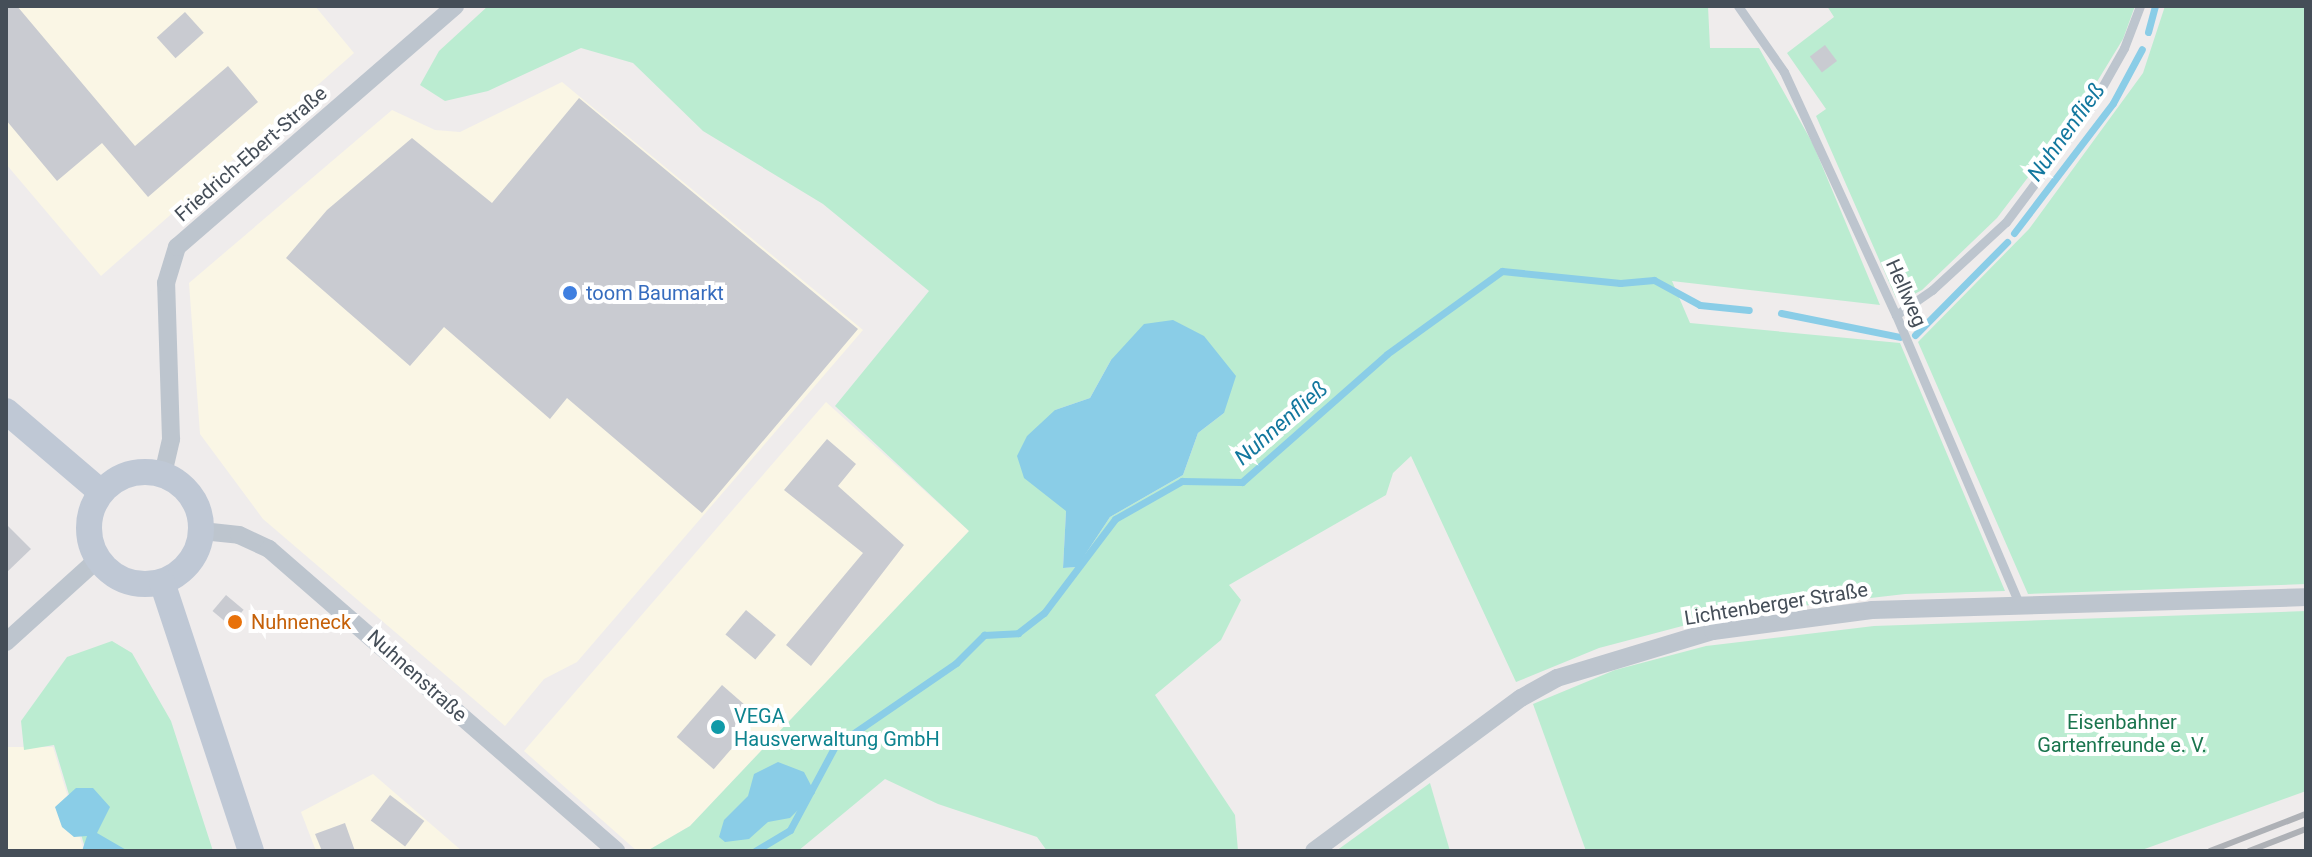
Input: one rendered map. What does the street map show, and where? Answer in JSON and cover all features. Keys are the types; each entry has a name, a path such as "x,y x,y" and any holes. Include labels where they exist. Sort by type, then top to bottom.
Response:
{"main road":[{"path":"6,411 101,492"},
{"path":"129,474 163,474 192,496 202,531 194,557 162,582 132,583 98,559 88,525 101,492 129,474"},
{"path":"162,582 251,851"}],"street":[{"name":"Friedrich-Ebert-Straße","path":"163,474 171,439 166,283 177,247 455,6"},
{"name":"Nuhnenstraße","path":"202,531 239,535 269,549 616,851"},
{"path":"6,642 98,559"},
{"name":"Lichtenberger Straße","path":"1314,851 1521,698 1557,678 1713,631 1872,610 2306,597"}],"lane":[{"name":"Hellweg","path":"1738,6 1784,72 1896,315 2020,606"},
{"path":"1896,315 2006,222 2088,112 2124,48 2140,6"}],"shaded area":[{"path":"6,6 315,6 354,53 101,276 6,164"},
{"path":"562,82 863,330 577,662 544,679 505,726 263,519 200,434 189,283 392,110 435,130 460,132"},
{"name":"VEGA Hausverwaltung GmbH","path":"826,402 969,531 690,826 647,851 637,851 524,751"},
{"path":"6,747 53,747 84,851 6,851"},
{"path":"373,774 462,851 316,851 301,812"}],"green space":[{"path":"488,6 1708,6 1710,48 1759,48 1813,144 1880,305 1672,281 1690,323 1900,343 2005,591 1905,594 1724,615 1599,648 1516,682 1411,456 1393,473 1386,495 1229,585 1241,600 1221,640 1155,695 1235,815 1238,851 1047,851 1037,837 938,804 885,779 798,851 647,851 690,826 969,531 835,406 929,291 823,204 703,131 633,63 581,48 488,91 445,101 420,85 439,51","holes":["1111,360 1224,413 1198,433 1183,475 1110,517 1077,567 1063,568 1066,511 1055,410 1090,398"]},
{"path":"1827,6 2135,6 2123,39 2081,108 1997,218 1922,290 1905,299 1896,298 1816,116 1826,109 1787,53 1834,17"},
{"path":"2165,6 2306,6 2306,584 2028,594 1918,342 2029,229 2143,73"},
{"name":"Eisenbahner Gartenfreunde e. V.","path":"2306,611 2306,791 2139,851 1586,851 1533,704 1615,670 1706,646 1874,626"},
{"path":"112,641 132,653 171,721 213,851 86,851 54,745 24,750 21,721 67,657"},
{"path":"1430,783 1450,851 1336,851"}],"water":[{"path":"1173,320 1204,336 1236,376 1224,413 1198,433 1183,475 1110,517 1077,567 1063,568 1066,511 1024,478 1017,456 1027,436 1055,410 1090,398 1111,360 1144,324"},
{"path":"778,762 804,772 815,793 790,818 768,822 749,839 725,842 719,837 724,820 748,796 754,774"},
{"path":"76,788 93,788 110,807 97,833 128,851 82,851 87,836 74,837 62,827 55,807"}],"building":[{"path":"6,6 17,6 135,146 228,66 258,102 148,197 102,143 57,181 6,120"},
{"path":"185,12 204,33 175,58 157,37"},
{"path":"1825,45 1837,61 1822,72 1810,56"},
{"name":"toom Baumarkt","path":"579,98 858,329 702,513 567,398 550,419 444,327 410,366 286,258 327,210 412,138 492,203"},
{"path":"827,439 856,464 838,486 904,545 811,666 786,645 863,553 784,490"},
{"path":"6,524 31,549 6,573"},
{"path":"226,595 244,610 230,626 213,611"},
{"path":"746,610 776,635 755,660 725,635"},
{"name":"VEGA Hausverwaltung GmbH","path":"722,685 759,717 714,769 677,737"},
{"path":"390,795 424,821 405,846 371,821"},
{"path":"345,823 355,851 322,851 315,834"}],"waterway":[{"name":"Nuhnenfließ","path":"2148,32 2155,6"},
{"name":"Nuhnenfließ","path":"2014,233 2113,103 2142,49"},
{"name":"Nuhnenfließ","path":"1915,335 2007,242"},
{"name":"Nuhnenfließ","path":"755,851 790,830 835,746 956,663 984,635 1018,633 1044,613 1115,519 1182,481 1242,482 1387,354 1502,271 1620,283 1654,280 1700,305 1749,310"},
{"name":"Nuhnenfließ","path":"1781,313 1900,337"}],"railway":[{"path":"2210,851 2306,814"},
{"path":"2249,851 2306,829"}],"place":[{"name":"toom Baumarkt","path":"570,293"},
{"name":"Nuhneneck","path":"235,622"},
{"name":"VEGA Hausverwaltung GmbH","path":"718,727"}]}
